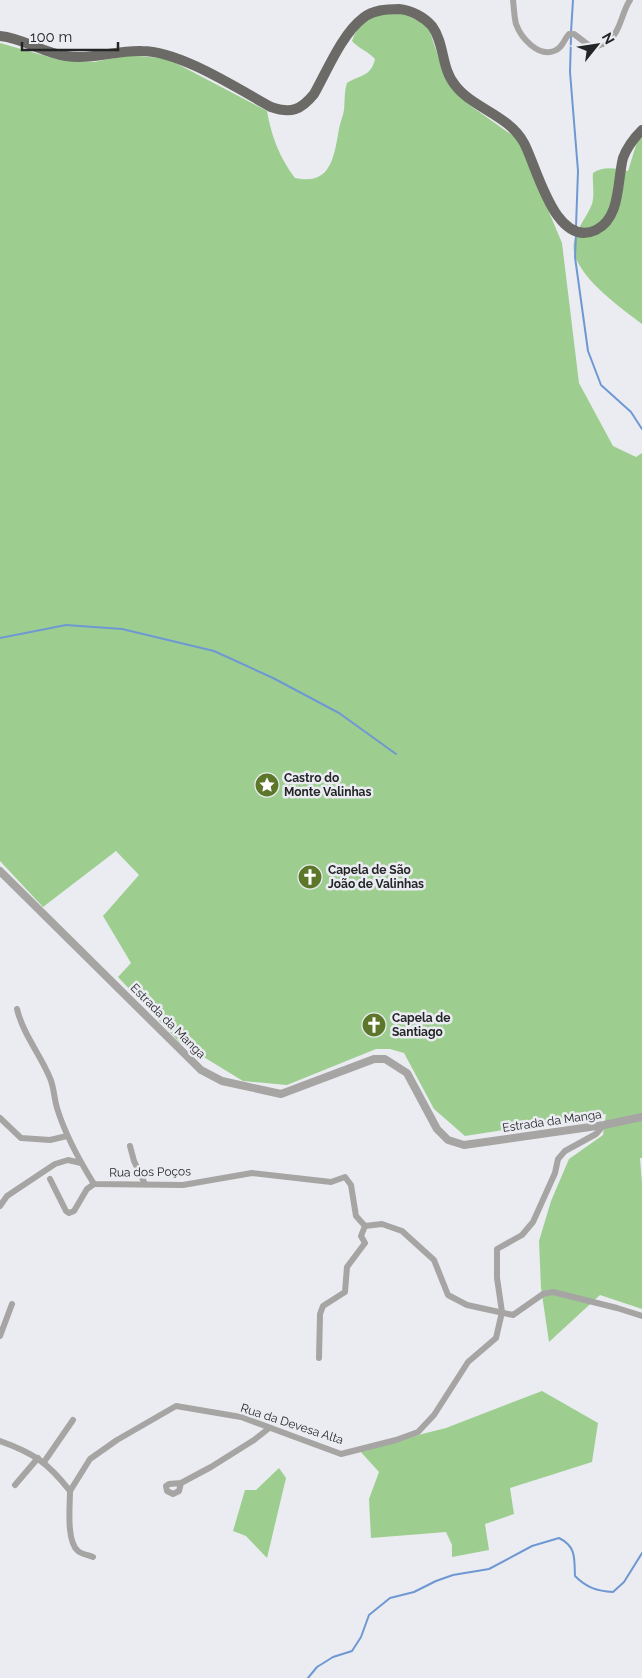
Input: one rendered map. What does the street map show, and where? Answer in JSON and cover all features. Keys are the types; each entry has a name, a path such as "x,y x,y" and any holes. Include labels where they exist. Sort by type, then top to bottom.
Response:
{"main road":[{"path":"0,36 22,41 63,56 79,58 127,51 158,52 196,67 271,108 284,112 291,111 307,103 352,29 363,18 375,12 390,9 418,14 430,24 438,35 447,72 455,86 502,119 523,140 554,212 562,223 572,230 585,232 595,230 604,225 609,218 617,195 624,156 630,144 642,130"}],"street":[{"path":"513,0 516,24 520,31 528,42 545,53 556,51 562,46 569,34 574,34 592,47 612,38 620,25 630,0"},
{"name":"Estrada da Manga","path":"0,871 201,1070 222,1081 281,1094 374,1059 384,1059 407,1073 437,1129 448,1140 464,1145 604,1125 642,1117"},
{"name":"Rua dos Poços","path":"17,1009 20,1023 50,1079 56,1108 68,1136 94,1184 183,1185 252,1173 330,1182 345,1177 351,1185 356,1216 365,1226"},
{"path":"0,1118 21,1138 50,1140 68,1136"},
{"name":"Rua da Devesa Alta","path":"70,1491 90,1459 117,1440 176,1406 241,1418 341,1454 396,1440 418,1432 434,1415 468,1362 496,1338 502,1312 497,1278 497,1249 501,1245 522,1235 533,1222 556,1173 558,1159 565,1151 596,1134 604,1125"},
{"path":"130,1146 134,1161 145,1184"},
{"path":"0,1206 7,1196 55,1164 68,1160 81,1163"},
{"path":"50,1179 69,1213 74,1211 87,1189 94,1184"},
{"path":"319,1358 320,1314 323,1306 345,1292 347,1267 365,1243 361,1236 365,1226 382,1224 402,1231 434,1260 448,1295 468,1305 513,1315 543,1294 553,1292 642,1316"},
{"path":"0,1336 12,1304"},
{"path":"15,1485 41,1460 73,1420"},
{"path":"181,1484 228,1457 268,1428"},
{"path":"0,1441 24,1450 41,1460 54,1471 70,1491 70,1522 75,1547 79,1552 93,1557"}],"green space":[{"path":"385,12 405,14 424,24 429,29 443,71 457,94 516,138 523,150 562,243 579,383 613,446 636,457 642,453 642,1158 640,1158 642,1184 642,1309 600,1295 549,1342 541,1288 539,1241 551,1201 569,1159 603,1135 606,1114 465,1136 434,1109 404,1053 390,1049 376,1049 287,1085 243,1081 179,1042 118,977 131,963 103,916 139,875 116,851 43,907 0,861 0,43 56,59 94,62 130,55 168,59 267,111 271,130 280,154 295,178 307,179 316,178 329,167 344,110 347,83 368,72 375,59 352,41 354,35 364,22"},
{"path":"642,138 642,324 610,299 587,276 579,265 574,253 574,242 577,232 592,204 593,173 605,168 628,171 637,142"},
{"path":"542,1391 598,1423 592,1462 510,1488 514,1514 485,1524 489,1550 452,1557 452,1545 446,1532 371,1538 369,1499 379,1472 359,1450 446,1428"},
{"path":"279,1468 286,1478 267,1558 246,1536 233,1531 245,1490 256,1490"}],"waterway":[{"path":"571,32 573,0"},
{"path":"571,37 570,72 578,171 576,227"},
{"path":"576,234 575,257 588,351 601,385 631,412 642,429"},
{"path":"0,638 66,625 122,629 214,651 273,678 339,713 396,754"},
{"path":"308,1678 317,1667 333,1657 352,1651 361,1637 369,1615 390,1598 414,1592 453,1575 489,1569 532,1546 559,1538 572,1549 575,1576 593,1588 613,1592 624,1582 642,1553"}],"place":[{"name":"Castro do Monte Valinhas","path":"267,785"},
{"name":"Capela de São João de Valinhas","path":"310,877"},
{"name":"Capela de Santiago","path":"374,1025"}]}
